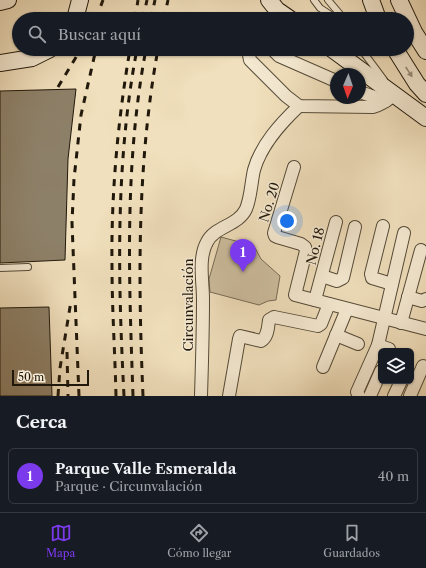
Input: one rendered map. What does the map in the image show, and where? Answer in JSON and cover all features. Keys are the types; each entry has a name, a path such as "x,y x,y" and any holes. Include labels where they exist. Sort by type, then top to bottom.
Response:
{"main road":[{"path":"0,2 8,0"},
{"path":"77,12 80,0"},
{"path":"371,0 375,12"},
{"path":"399,0 405,12"},
{"path":"414,32 426,51"},
{"path":"0,63 36,56"},
{"path":"340,56 390,98 426,118"},
{"path":"399,56 417,84 426,94"}],"street":[{"path":"249,56 250,60 286,96 299,106 377,106 390,98"},
{"path":"279,56 330,78"},
{"path":"366,93 390,98"},
{"name":"Circunvalación","path":"201,396 203,252 207,240 241,216 246,208 254,169 265,147 279,125 299,106"},
{"name":"No. 20","path":"294,167 274,233 277,237 301,244 305,247 306,251 295,295 315,300"},
{"name":"No. 18","path":"315,300 336,222"},
{"path":"382,226 371,274 372,278 375,280 392,284"},
{"name":"No. 18","path":"322,276 337,281 343,278 355,227"},
{"path":"359,396 357,392 378,345 404,233"},
{"path":"401,323 421,250"},
{"path":"408,298 422,301 426,299"},
{"path":"315,300 426,329"},
{"path":"229,396 240,336 261,341 264,340 266,338 269,320 274,317 318,326 321,324 329,304"},
{"path":"323,367 348,308"},
{"path":"336,335 358,344"},
{"path":"378,345 386,348"},
{"path":"410,396 420,365"},
{"path":"370,396 378,378"},
{"path":"394,396 400,384"}],"lane":[{"path":"314,0 320,8 326,12"},
{"path":"328,0 338,12"},
{"path":"366,56 390,98"},
{"path":"0,268 28,267"}],"shaded area":[{"path":"221,237 254,246 261,259 280,276 276,300 268,301 259,305 210,292 209,279"}],"building":[{"path":"76,89 68,159 65,260 0,263 0,91"},
{"path":"49,307 52,396 0,396 0,308"}],"railway":[{"path":"99,12 103,0"},
{"path":"136,12 138,0"},
{"path":"144,12 147,0"},
{"path":"152,12 155,0"},
{"path":"165,12 168,0"},
{"path":"58,87 77,56"},
{"path":"79,396 72,223 74,179 81,115 94,56"},
{"path":"116,396 112,282 114,184 122,103 129,56"},
{"path":"124,396 120,309 120,222 125,135 136,56"},
{"path":"133,396 130,309 131,179 134,136 145,56"},
{"path":"143,396 140,309 141,222 146,135 157,56"},
{"path":"58,396 60,368 71,301"},
{"path":"67,352 68,396"}],"place":[{"name":"Parque Valle Esmeralda","path":"243,272"}]}
